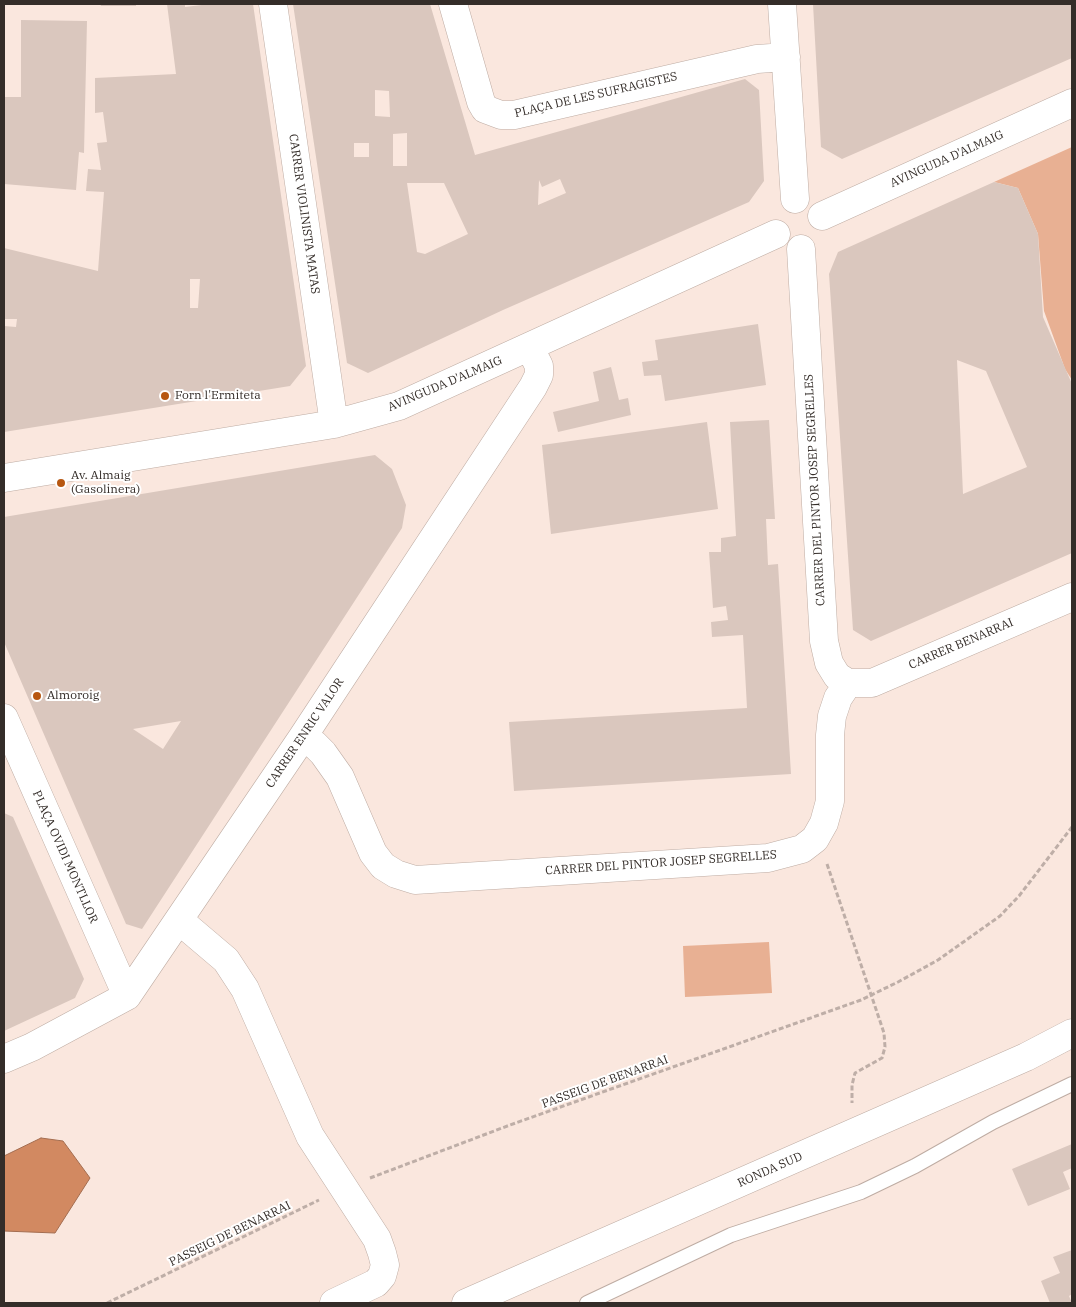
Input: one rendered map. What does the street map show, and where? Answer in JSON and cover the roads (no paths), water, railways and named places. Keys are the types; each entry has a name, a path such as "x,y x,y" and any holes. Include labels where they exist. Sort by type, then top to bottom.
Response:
{"street":[{"name":"CARRER VIOLINISTA MATAS","path":"273,4 334,424"},
{"name":"PLAÇA DE LES SUFRAGISTES","path":"453,4 481,102 485,109 501,115 514,115 757,58 786,57"},
{"path":"782,4 795,199"},
{"name":"AVINGUDA D'ALMAIG","path":"822,216 1072,103"},
{"path":"795,199 812,204 822,216 823,226 816,242 801,249 786,246 776,234 774,219 777,212 788,202 795,199"},
{"name":"AVINGUDA D'ALMAIG","path":"4,478 334,424 399,406 530,348 776,234"},
{"name":"CARRER DEL PINTOR JOSEP SEGRELLES","path":"302,738 314,744 323,753 340,777 374,853 383,866 396,874 415,880 768,858 802,849 815,839 824,823 830,801 830,735 832,716 838,698 848,683 837,676 828,663 824,641 801,249"},
{"name":"CARRER ENRIC VALOR","path":"4,1059 32,1047 127,996 180,921 302,738 533,387 539,376 539,366 530,348"},
{"name":"CARRER BENARRAI","path":"848,683 872,683 1072,597"},
{"name":"PLAÇA OVIDI MONTLLOR","path":"4,718 127,996"},
{"path":"180,921 226,960 245,989 310,1136 376,1239 385,1265 382,1276 376,1283 334,1303"},
{"name":"RONDA SUD","path":"466,1303 1026,1057 1072,1033"}],"lane":[{"path":"587,1303 731,1235 861,1192 915,1166 993,1122 1072,1084"}],"place":[{"name":"Forn l'Ermiteta","path":"165,396"},
{"name":"Av. Almaig (Gasolinera)","path":"61,483"},
{"name":"Almoroig","path":"37,696"}]}
